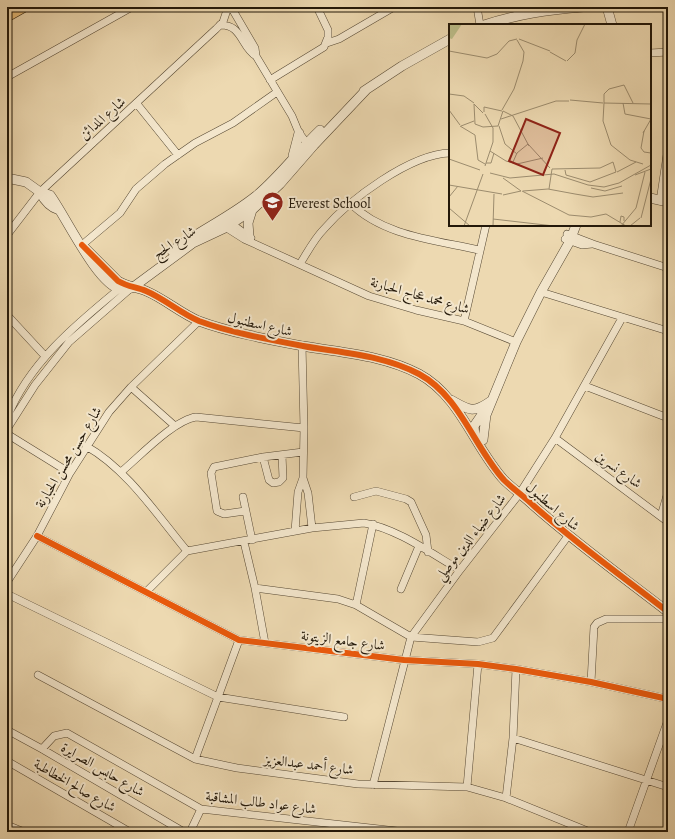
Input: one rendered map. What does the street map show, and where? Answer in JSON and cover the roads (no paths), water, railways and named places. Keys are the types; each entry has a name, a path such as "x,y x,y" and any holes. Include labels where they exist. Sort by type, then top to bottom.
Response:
{"highway":[{"path":"7,16 23,7"}],"street":[{"path":"7,77 132,7"},
{"path":"228,7 220,25 230,26 237,30 251,53 256,56"},
{"path":"231,7 255,48 256,56 310,144"},
{"path":"317,7 328,30 327,43"},
{"path":"270,80 320,51 327,43 340,39 394,7"},
{"path":"477,7 480,24"},
{"path":"487,24 539,9 583,7"},
{"path":"607,7 612,24"},
{"name":"شارع المدائن","path":"7,235 40,192 137,104 220,25"},
{"name":"شارع الحج","path":"7,418 9,407 45,356 98,306 193,243 228,226 252,210 286,179 317,132 357,95 414,59 449,41"},
{"path":"651,53 668,52"},
{"name":"شارع الحج","path":"7,429 35,385 69,342 125,287 189,238 221,220 257,195 367,89"},
{"path":"82,245 120,213 140,185 178,155 195,143 233,123 277,92"},
{"path":"137,104 178,155"},
{"path":"301,131 317,132"},
{"path":"292,161 301,131"},
{"path":"651,198 664,201 668,148"},
{"path":"300,264 323,230 350,203 409,164 449,153"},
{"name":"شارع اسطنبول","path":"7,178 26,182 40,192 50,195 96,268 125,287 146,291 199,321 302,346 393,362 424,377 465,414 474,426"},
{"path":"350,203 366,217 399,233 479,250"},
{"path":"251,239 248,223 252,210"},
{"name":"شارع محمد عجاج الحبارنة","path":"221,220 244,239 251,239 369,296 416,310 464,321 516,342"},
{"path":"464,321 479,250 486,226"},
{"path":"479,439 491,401 516,342 550,277 569,235 575,226"},
{"path":"569,235 582,244 592,244 668,268"},
{"path":"541,292 668,331"},
{"path":"7,315 45,356"},
{"name":"شارع ضياء الدين موصلي","path":"373,785 411,637 460,570 520,493 555,438 622,318"},
{"name":"شارع حسن محسن الحبارنة","path":"7,582 37,536 86,446 109,412 131,387 199,321"},
{"path":"295,531 298,492 302,478 304,428 302,346"},
{"path":"585,386 668,418"},
{"path":"131,387 175,426"},
{"path":"446,397 468,410 479,409 491,401"},
{"name":"شارع اسطنبول","path":"446,397 479,439 512,486 568,536 668,612"},
{"path":"479,439 474,426 491,401"},
{"path":"121,472 175,426 188,418 196,417 304,428"},
{"path":"7,434 70,473"},
{"name":"شارع نسرين","path":"555,438 668,522"},
{"path":"86,446 98,453 121,472 187,551"},
{"path":"245,511 224,514 217,511 212,469 218,465 303,452"},
{"path":"263,457 269,480 273,483 279,482 283,478 282,455"},
{"path":"302,478 308,493 312,528"},
{"path":"354,497 376,491 406,499 411,502 426,535 428,552"},
{"path":"660,516 668,492"},
{"path":"243,497 255,588 265,643"},
{"path":"146,592 187,551 248,541 312,528 364,523 373,524 419,546 460,570"},
{"path":"356,605 373,524"},
{"name":"شارع جامع الزيتونة","path":"37,536 239,640 404,660 478,664 516,669 591,682 668,699"},
{"path":"255,588 338,599 356,605 411,637 478,642 492,638 568,536"},
{"path":"401,589 419,546"},
{"path":"7,594 218,697 344,716"},
{"path":"591,682 594,627 597,623 606,619 668,619"},
{"path":"195,759 239,640"},
{"path":"467,787 478,664"},
{"path":"506,798 513,738 516,669"},
{"name":"شارع أحمد عبدالعزيز","path":"38,675 195,759 237,768 277,774 373,785 467,787 506,798 590,832"},
{"path":"628,832 668,720"},
{"name":"شارع حابس الصرايرة","path":"7,730 184,832"},
{"name":"شارع عواد طالب المشاقبة","path":"42,749 58,734 70,734 201,810 406,832"},
{"path":"513,738 647,779 668,787"},
{"name":"شارع صالح الخطاطبة","path":"7,761 130,832"},
{"path":"190,832 201,810"},
{"path":"7,825 24,832"}],"place":[{"name":"Everest School","path":"273,222"}]}
